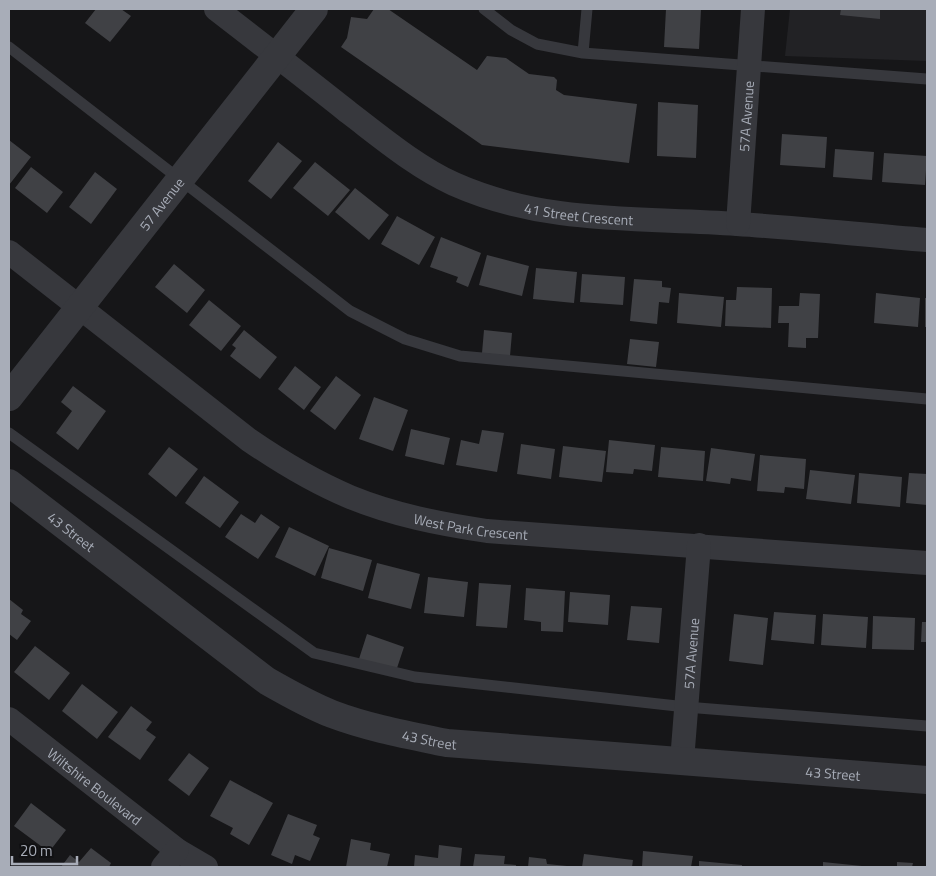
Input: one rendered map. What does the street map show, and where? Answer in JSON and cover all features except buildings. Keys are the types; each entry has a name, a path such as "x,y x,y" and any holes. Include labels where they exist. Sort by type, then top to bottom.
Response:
{"street":[{"name":"41 Street Crescent","path":"216,9 385,141 452,183 492,200 539,211 584,217 738,224 927,240"},
{"name":"57 Avenue","path":"9,397 314,9"},
{"name":"57A Avenue","path":"738,224 753,9"},
{"name":"West Park Crescent","path":"9,252 249,440 282,462 320,483 350,497 387,510 419,519 487,531 927,563"},
{"name":"43 Street","path":"9,483 267,680 300,700 333,714 384,729 447,743 927,780"},
{"name":"57A Avenue","path":"682,762 699,545"},
{"name":"Wiltshire Boulevard","path":"9,719 170,859 206,867"}],"lane":[{"path":"484,9 511,30 537,44 583,53 927,79"},
{"path":"583,53 587,9"},
{"path":"9,47 350,311 405,339 460,356 927,399"},
{"path":"9,433 314,653 415,678 686,707 927,726"}],"shaded area":[{"path":"790,9 927,9 927,61 785,56"}]}
